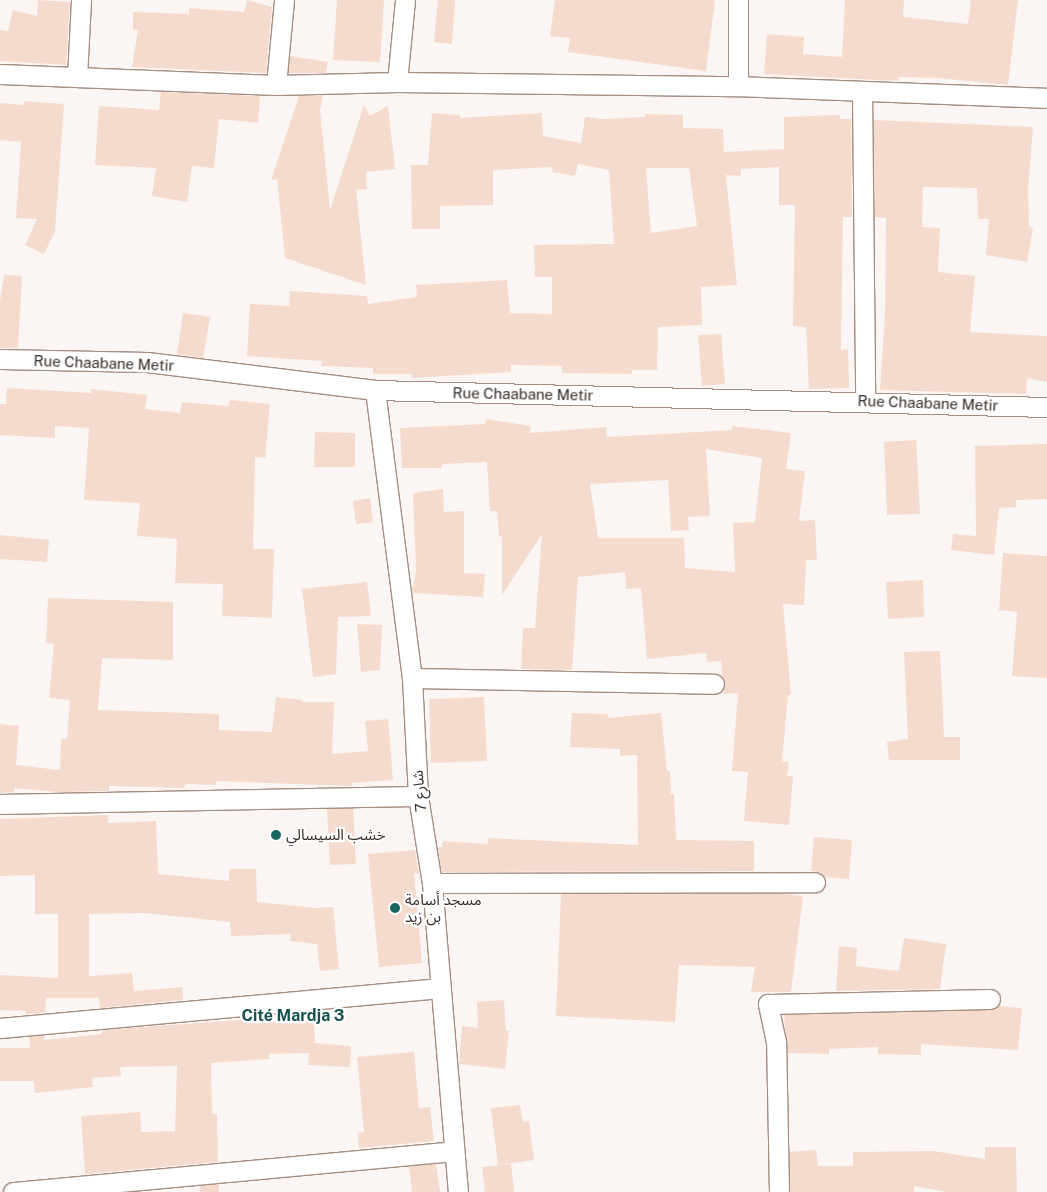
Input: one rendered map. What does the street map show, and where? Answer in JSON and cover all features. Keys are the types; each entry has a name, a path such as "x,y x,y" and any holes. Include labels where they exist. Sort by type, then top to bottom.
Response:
{"street":[{"path":"77,77 81,0"},
{"path":"276,85 284,0"},
{"path":"397,82 406,0"},
{"path":"738,0 738,86"},
{"path":"0,74 276,85 397,82 738,86 1047,98"},
{"path":"862,91 865,402"},
{"name":"Rue Chaabane Metir","path":"0,359 147,362 375,390 1047,407"},
{"name":"شارع 7","path":"375,390 412,678 418,796 432,884 438,988 452,1151 458,1192"},
{"path":"412,678 714,684"},
{"path":"0,804 418,796"},
{"path":"432,884 816,882"},
{"path":"0,1028 438,988"},
{"path":"779,1192 776,1042 768,1004 990,1000"},
{"path":"13,1192 452,1151"}],"building":[{"path":"38,0 70,2 66,65 0,61 0,30 8,31 13,10 37,16"},
{"path":"247,0 272,7 266,73 132,67 138,30 133,30 133,12 189,14 189,8 244,12"},
{"path":"337,0 384,0 380,62 333,60"},
{"path":"438,0 455,0 452,44 434,42"},
{"path":"555,0 715,0 706,71 568,52 570,38 550,36"},
{"path":"845,0 904,0 903,17 968,24 971,0 1018,0 1008,85 938,78 898,77 898,81 764,74 767,34 804,37 803,54 842,57"},
{"path":"290,56 328,62 326,73 288,73"},
{"path":"161,92 260,96 258,123 219,119 214,168 192,166 187,202 152,196 156,168 95,165 99,106 159,110"},
{"path":"323,95 320,110 330,210 364,105 370,116 388,106 395,169 366,172 367,189 356,190 366,285 285,258 277,179 271,180 299,96"},
{"path":"24,101 64,104 55,231 44,254 25,245 37,219 16,218 21,142 0,140 0,103 24,105"},
{"path":"432,113 460,115 460,118 542,113 543,136 581,143 585,117 601,119 645,117 645,114 683,115 683,128 723,129 724,152 784,149 784,117 840,115 840,119 851,119 852,217 843,217 841,350 848,349 849,388 809,389 806,327 793,326 795,205 779,205 779,167 741,169 741,176 726,175 737,285 701,287 702,325 658,327 657,370 632,370 632,374 562,373 562,366 511,365 511,372 412,378 412,374 373,374 373,368 321,366 322,361 247,356 250,304 289,306 290,291 367,296 368,304 417,297 416,285 507,280 510,313 552,314 552,277 535,277 534,245 614,244 609,170 578,164 575,176 552,172 553,167 493,170 493,205 440,206 440,229 412,229 411,165 428,165","holes":["646,168 689,168 697,226 651,233"]},
{"path":"874,120 1033,127 1028,190 1029,227 1033,228 1027,262 986,255 989,219 978,219 977,188 923,187 922,227 940,228 938,272 975,276 970,332 1047,336 1047,382 1027,378 1026,394 880,390 885,314 886,218 874,217"},
{"path":"4,275 22,276 18,348 0,348 0,301"},
{"path":"183,313 210,317 203,358 177,354"},
{"path":"721,334 725,384 702,386 698,335"},
{"path":"7,388 91,393 91,389 147,395 145,409 180,413 182,402 229,406 230,400 270,404 265,458 255,457 253,549 274,549 272,618 222,616 223,584 175,583 177,539 137,536 140,503 84,500 89,428 55,426 55,438 0,435 0,404 6,404"},
{"path":"486,419 531,426 530,433 606,427 607,437 732,430 732,426 791,433 786,469 805,471 799,521 815,520 817,560 806,560 804,605 783,604 791,695 788,695 782,761 789,762 787,776 793,776 789,825 744,821 748,772 732,771 738,693 724,694 721,661 707,662 706,653 647,659 641,588 626,589 625,572 578,577 572,670 521,669 523,628 535,628 542,534 502,595 502,536 499,537 497,511 490,511 487,462 442,464 442,468 402,468 400,428 485,424","holes":["706,449 762,458 755,522 733,523 735,572 685,568 684,538 598,538 590,484 668,480 671,531 689,530 688,517 710,516"]},
{"path":"315,432 355,433 355,467 314,467"},
{"path":"916,440 920,514 887,515 884,442"},
{"path":"1047,444 1047,499 1016,500 1016,507 999,508 994,555 951,550 953,534 976,536 975,446"},
{"path":"443,489 444,512 464,511 464,573 485,574 483,597 412,593 416,570 413,493"},
{"path":"370,498 373,522 356,524 353,501"},
{"path":"0,535 49,540 47,562 0,559"},
{"path":"1003,553 1047,556 1047,678 1012,676 1017,612 999,610"},
{"path":"923,580 924,617 888,619 886,582"},
{"path":"367,582 371,616 338,617 336,674 313,677 302,589"},
{"path":"48,598 173,602 173,660 102,658 98,710 219,714 219,730 272,732 276,697 302,700 302,702 334,702 332,754 368,751 365,721 388,719 393,780 352,783 352,786 216,781 216,785 185,784 184,788 109,786 109,791 57,792 14,788 14,792 0,793 0,724 19,726 16,765 60,770 61,739 67,739 70,700 49,698 54,644 46,643"},
{"path":"357,624 382,625 380,670 361,672"},
{"path":"940,651 944,737 960,737 960,760 889,760 887,742 908,739 904,652"},
{"path":"484,697 487,761 431,763 429,699"},
{"path":"572,713 608,714 608,718 661,713 667,771 670,771 671,794 674,794 676,840 754,841 754,871 442,872 438,848 442,847 443,841 488,844 488,838 638,845 637,755 620,756 620,749 570,747"},
{"path":"353,808 356,864 330,865 327,809"},
{"path":"108,815 108,823 156,821 158,874 229,881 229,869 256,869 257,902 316,908 333,907 339,969 320,971 317,944 290,941 291,934 231,936 230,922 145,913 89,914 89,976 132,973 134,991 182,987 183,1000 100,1008 99,998 46,998 45,1013 26,1014 26,1011 0,1010 0,975 58,978 58,914 35,914 35,875 0,876 0,819"},
{"path":"814,837 852,840 849,879 825,877 820,872 811,871"},
{"name":"مسجد أسامة بن زيد","path":"415,850 419,874 414,873 422,963 379,967 368,854"},
{"path":"774,893 803,896 791,992 751,992 755,967 679,965 675,1022 556,1016 561,894"},
{"path":"904,938 946,944 940,989 836,991 839,946 857,948 856,966 899,971"},
{"path":"504,1000 506,1031 509,1031 505,1069 459,1064 462,1026 478,1028 477,1002"},
{"path":"998,1006 1022,1008 1018,1050 921,1044 921,1055 878,1054 878,1047 829,1049 829,1054 787,1053 784,1015 990,1010"},
{"path":"266,1018 267,1022 314,1020 315,1043 351,1046 350,1067 308,1065 309,1053 269,1054 269,1059 211,1063 212,1114 217,1114 218,1162 85,1174 81,1116 140,1112 141,1132 175,1131 177,1066 120,1067 121,1076 92,1078 93,1087 35,1093 34,1081 0,1081 0,1048 30,1048 29,1037 45,1035 44,1040 102,1034 102,1030"},
{"path":"414,1052 419,1108 430,1107 434,1141 359,1148 358,1133 364,1132 357,1057"},
{"path":"520,1105 523,1122 529,1121 534,1160 498,1165 491,1108"},
{"path":"985,1147 1016,1147 1017,1192 947,1192 914,1186 914,1192 790,1192 789,1152 816,1150 818,1166 853,1166 853,1152 933,1151 985,1159"},
{"path":"436,1164 440,1192 412,1192 409,1166"},
{"path":"511,1164 514,1192 485,1192 482,1167"},
{"path":"219,1184 219,1192 200,1192 200,1186"}],"place":[{"name":"خشب السيسالي","path":"276,835"},
{"name":"مسجد أسامة بن زيد","path":"395,908"}],"district":[{"name":"Cité Mardja 3","path":"293,1016"}]}
